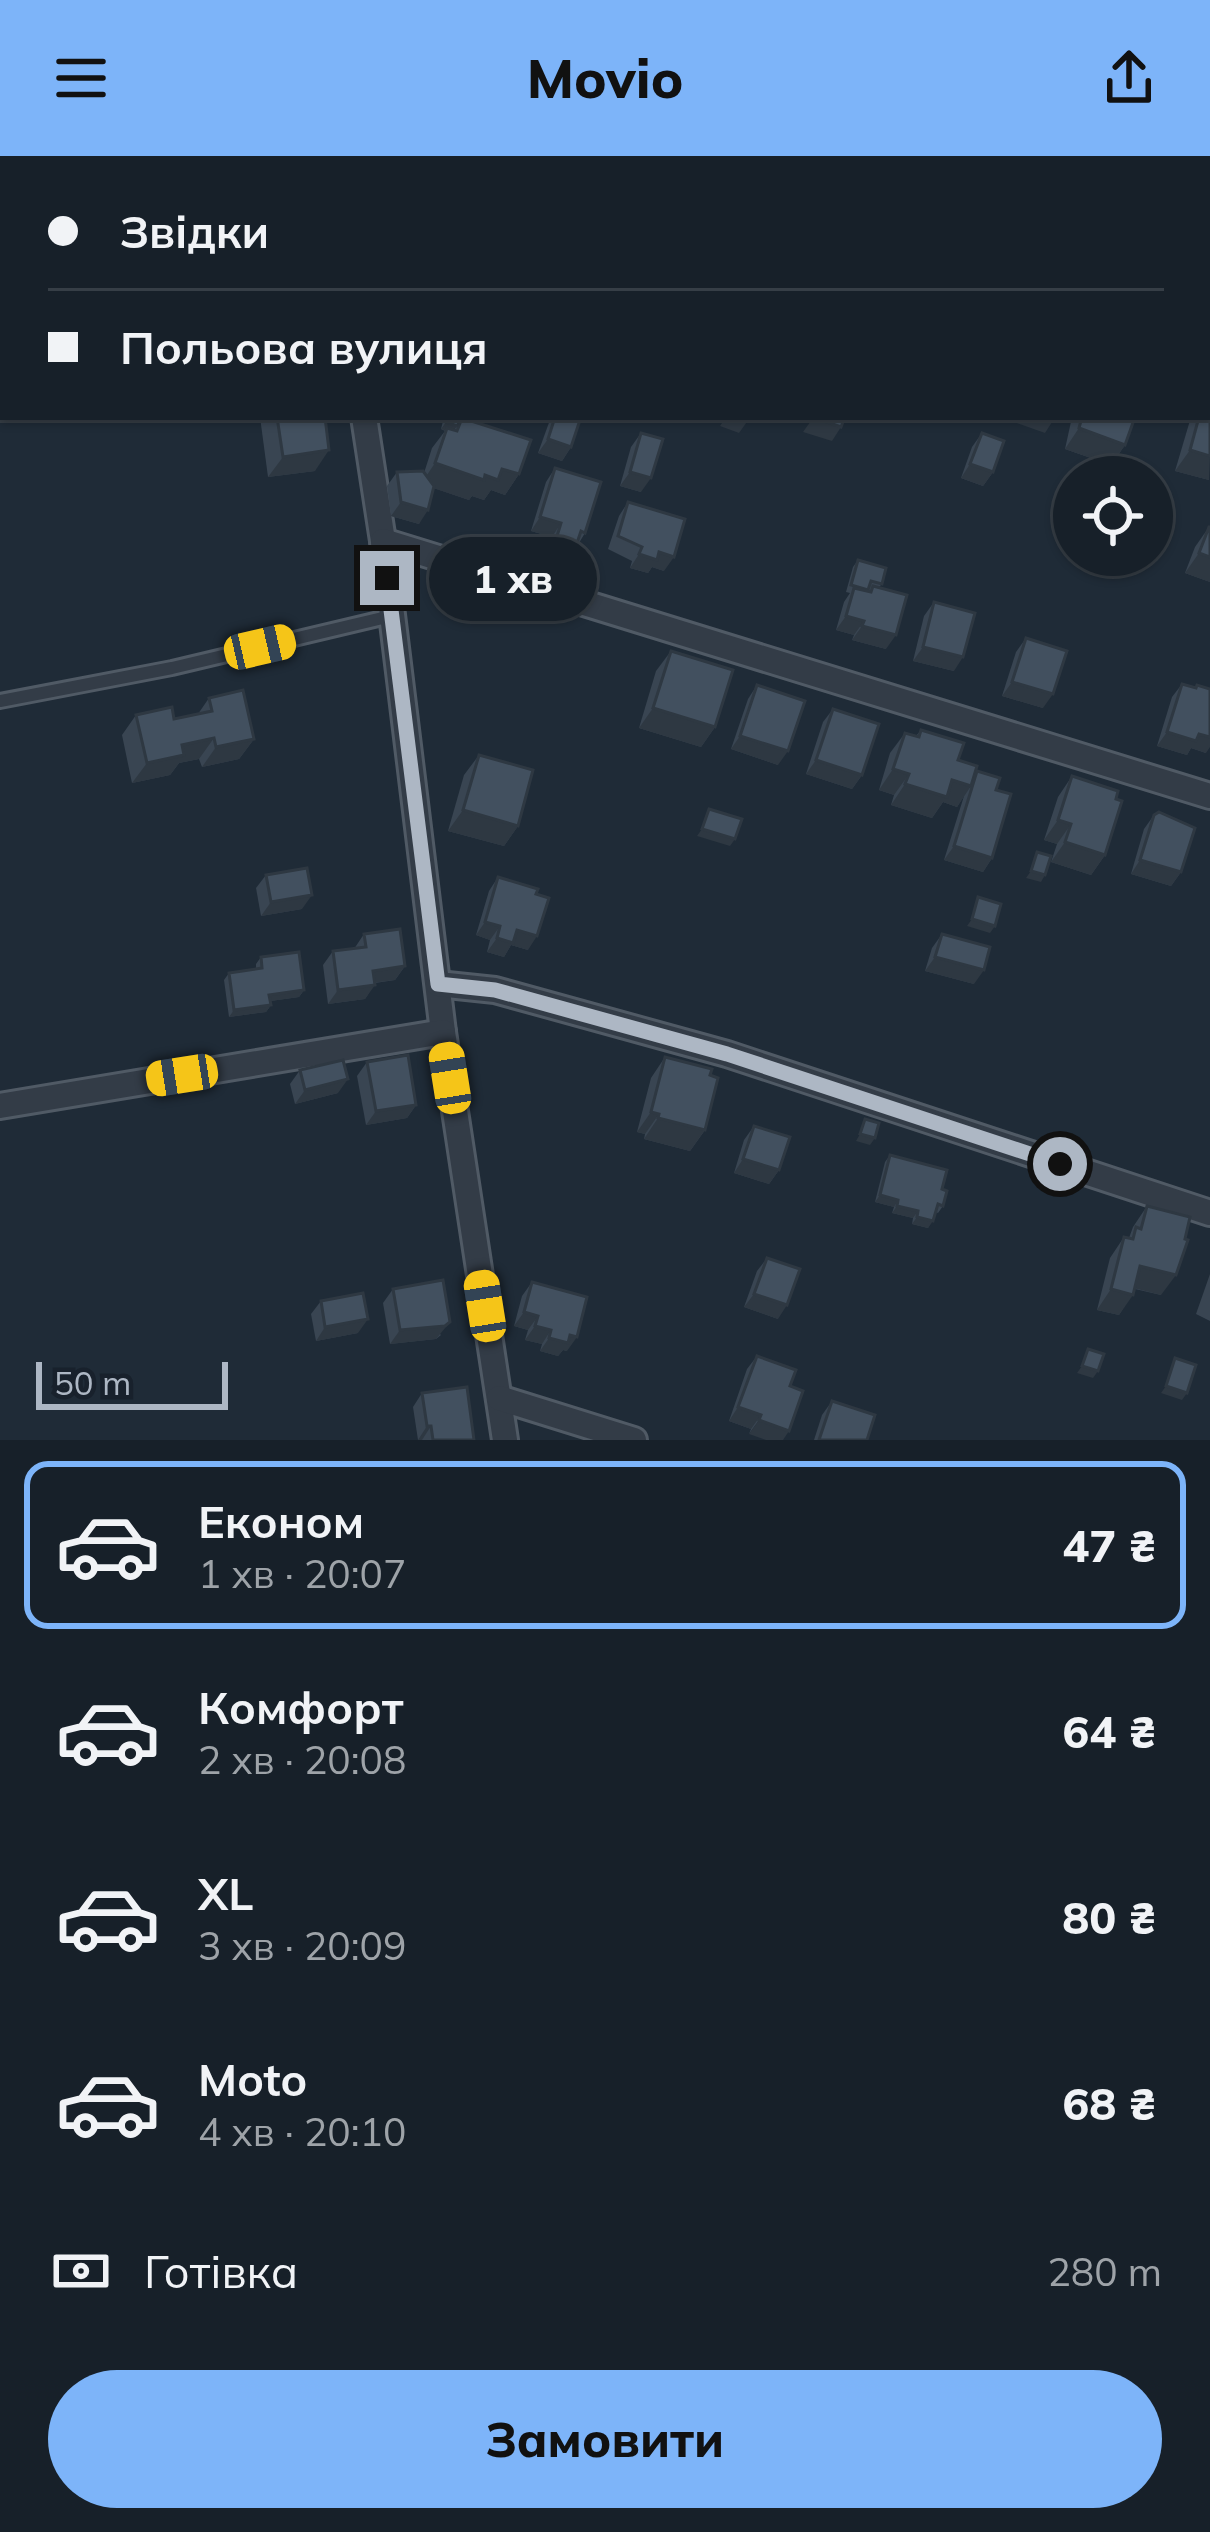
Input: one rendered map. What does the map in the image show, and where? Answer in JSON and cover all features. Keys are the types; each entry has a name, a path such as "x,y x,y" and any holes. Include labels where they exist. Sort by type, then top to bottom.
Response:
{"street":[{"path":"364,420 443,1032 505,1440"},
{"path":"383,541 1210,796"},
{"path":"438,984 495,990 727,1054 1210,1213"},
{"path":"0,1106 443,1032"},
{"path":"499,1398 634,1440"}],"lane":[{"path":"0,701 172,668 391,616"}],"building":[{"path":"277,420 325,420 329,450 283,457"},
{"path":"461,420 468,420 531,440 519,474 502,469 498,480 485,475 484,480 435,463 447,428 457,431"},
{"path":"554,420 580,420 571,447 548,439"},
{"path":"1081,420 1134,420 1125,445 1079,428"},
{"path":"1198,420 1210,420 1210,456 1190,450"},
{"path":"641,433 663,439 651,478 630,472"},
{"path":"982,433 1004,441 993,472 970,464"},
{"path":"555,468 601,482 574,552 554,546 561,523 540,517"},
{"path":"423,471 434,486 428,510 401,502 397,472"},
{"path":"628,502 685,519 674,557 659,552 657,560 639,554 642,547 618,536"},
{"path":"1210,527 1210,557 1199,553"},
{"path":"858,560 886,568 882,584 871,581 868,590 851,585"},
{"path":"873,586 907,595 896,635 862,626 864,621 846,616 854,588 871,592"},
{"path":"934,602 975,613 963,657 923,647"},
{"path":"1026,638 1067,651 1053,694 1012,682"},
{"path":"671,651 733,670 715,727 653,708"},
{"path":"1182,684 1210,689 1210,737 1199,734 1196,741 1167,732"},
{"path":"757,685 805,701 788,751 740,736"},
{"path":"243,690 254,739 216,747 214,738 182,745 184,755 147,763 136,715 172,707 174,719 212,711 209,698"},
{"path":"833,709 879,724 862,775 816,760"},
{"path":"921,730 964,743 958,760 977,766 971,786 952,780 947,797 905,784 909,774 893,769 905,733 919,737"},
{"path":"479,755 533,770 518,826 463,810"},
{"path":"977,771 1000,778 996,790 1011,794 992,858 954,846"},
{"path":"1072,776 1118,791 1116,799 1122,801 1105,855 1065,842 1071,824 1058,820"},
{"path":"709,809 742,819 735,839 702,829"},
{"path":"1159,812 1195,828 1181,872 1140,860"},
{"path":"1037,852 1051,856 1045,875 1031,871"},
{"path":"307,868 312,895 271,902 266,875"},
{"path":"498,877 538,889 536,894 549,898 537,936 517,930 513,943 497,938 500,926 485,922"},
{"path":"978,897 1001,904 995,926 972,919"},
{"path":"400,929 405,966 373,971 375,985 338,990 333,951 366,947 364,934"},
{"path":"942,934 990,947 984,970 935,957"},
{"path":"299,952 304,990 269,995 271,1005 234,1010 229,973 262,968 261,957"},
{"path":"408,1055 416,1105 376,1111 367,1062"},
{"path":"665,1057 712,1069 710,1075 718,1078 705,1130 651,1112"},
{"path":"343,1060 348,1079 305,1090 300,1070"},
{"path":"865,1119 879,1123 875,1138 860,1134"},
{"path":"754,1126 790,1137 779,1170 743,1159"},
{"path":"890,1155 947,1170 943,1206 938,1204 933,1221 880,1195"},
{"path":"1147,1206 1190,1217 1176,1275 1140,1266 1133,1295 1111,1289 1124,1237 1133,1239 1136,1227 1141,1229"},
{"path":"767,1258 800,1269 787,1305 754,1294"},
{"path":"443,1280 450,1322 400,1330 393,1289"},
{"path":"532,1282 587,1297 577,1337 570,1335 568,1343 549,1338 551,1330 535,1326 538,1316 524,1312"},
{"path":"363,1293 368,1319 325,1327 321,1301"},
{"path":"1088,1349 1104,1354 1098,1371 1082,1366"},
{"path":"757,1356 796,1370 790,1386 803,1391 789,1431 738,1407"},
{"path":"1175,1358 1196,1365 1187,1393 1166,1386"},
{"path":"467,1387 474,1440 433,1440 422,1393"},
{"path":"832,1401 875,1415 867,1440 819,1440"}],"route":[{"path":"387,578 438,984 495,990 727,1054 1060,1164"}]}
